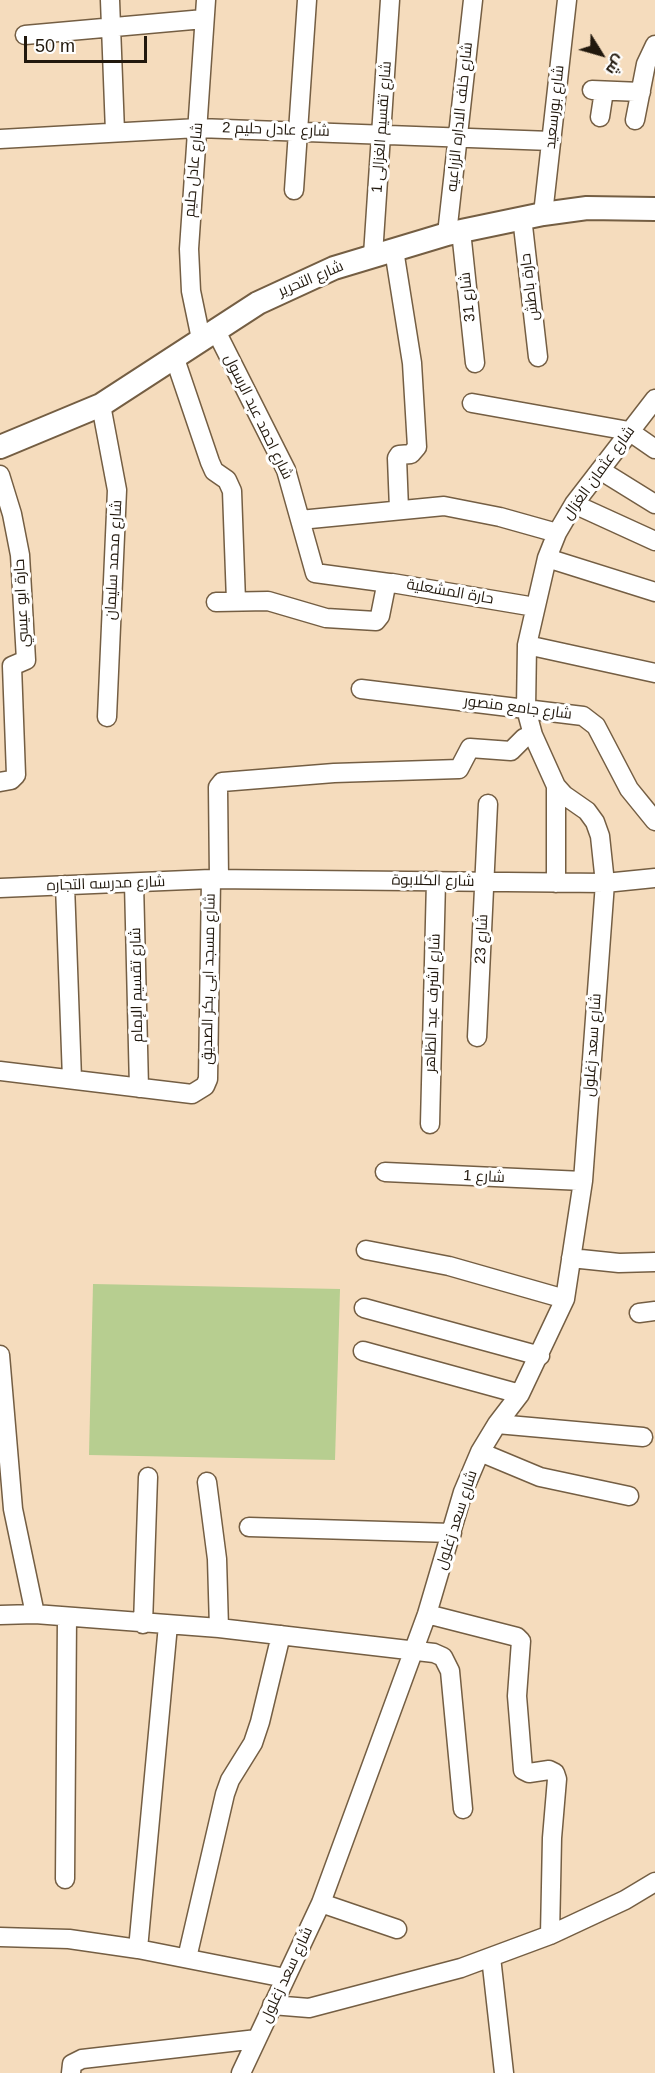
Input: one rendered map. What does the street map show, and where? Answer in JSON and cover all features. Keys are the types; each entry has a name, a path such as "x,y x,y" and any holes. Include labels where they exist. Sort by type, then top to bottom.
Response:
{"street":[{"path":"110,0 115,132"},
{"name":"شارع عادل حليم","path":"206,0 189,249 191,291 208,334"},
{"path":"294,190 307,0"},
{"name":"شارع تقسيم الغزالى 1","path":"390,0 381,134 384,252 412,363 417,447 414,452 397,458 399,509"},
{"name":"شارع خلف الاداره الزراعيه","path":"454,233 458,137 473,0"},
{"name":"شارع بورسعيد","path":"533,215 551,141 567,0"},
{"path":"25,35 204,19"},
{"path":"635,120 655,45"},
{"path":"600,117 598,91 641,92"},
{"name":"شارع عادل حليم 2","path":"0,139 198,128 551,141"},
{"name":"شارع التحرير","path":"0,447 101,405 208,334 296,284 384,252 533,215 587,208 655,209"},
{"name":"حارة باطش","path":"533,215 538,357"},
{"name":"شارع 31","path":"454,233 475,363"},
{"name":"شارع احمد عبد الرسول","path":"208,334 286,470 314,570 318,574 388,583"},
{"path":"174,356 210,462 214,471 227,480 232,491 236,602"},
{"name":"شارع عثمان الغزال","path":"605,883 600,836 595,822 587,811 564,795 556,786 533,735 526,709 527,645 547,558 557,533 574,504 655,399"},
{"path":"472,403 629,431 655,449"},
{"name":"شارع محمد سليمان","path":"101,405 117,490 107,717"},
{"path":"600,470 655,504"},
{"name":"حارة ابو عيسي","path":"0,475 6,516 20,555 26,660 12,666 16,775 11,780 0,782"},
{"path":"574,504 655,541"},
{"path":"300,520 399,509 444,507 500,517 557,533"},
{"path":"547,558 655,592"},
{"name":"حارة المشعلية","path":"216,602 276,602 326,618 376,621 379,619 388,583 535,607"},
{"path":"527,645 655,673"},
{"name":"شارع جامع منصور","path":"361,689 583,716 592,722 629,789 655,820"},
{"name":"شارع مسجد ابى بكر الصديق","path":"0,1071 192,1094 205,1086 208,1079 218,787 222,782 334,773 459,769 470,748 506,752 533,735"},
{"path":"556,786 556,883"},
{"name":"شارع 23","path":"477,1038 488,804"},
{"name":"شارع الكلابوة","path":"215,879 605,883 655,878"},
{"name":"شارع مدرسه التجاره","path":"0,888 215,879"},
{"name":"شارع اشرف عبد الظاهر","path":"430,1124 436,881"},
{"name":"شارع تقسيم الإمام","path":"135,883 139,1088"},
{"name":"شارع سعد زغلول","path":"241,2073 321,1903 427,1614 463,1492 480,1452 497,1424 520,1394 540,1356 565,1299 584,1181 605,883"},
{"path":"65,885 72,1079"},
{"name":"شارع 1","path":"385,1172 584,1181"},
{"path":"366,1250 449,1266 565,1299"},
{"path":"571,1258 619,1263 655,1262"},
{"path":"364,1308 540,1356"},
{"path":"363,1351 520,1394"},
{"path":"0,1355 6,1509 34,1614"},
{"path":"497,1424 644,1437"},
{"path":"480,1452 540,1477 629,1496"},
{"path":"143,1624 148,1477"},
{"path":"207,1482 217,1559 219,1628"},
{"path":"249,1527 452,1533"},
{"path":"0,1615 34,1614 219,1628 435,1653 442,1657 450,1671 463,1809"},
{"path":"427,1614 517,1637 521,1641 517,1696 523,1770 527,1773 549,1770 555,1773 557,1779 552,1839 550,1935"},
{"path":"65,1879 67,1617"},
{"path":"138,1949 168,1625"},
{"path":"187,1958 225,1794 230,1780 253,1743 281,1635"},
{"path":"272,2004 309,2008 462,1968 550,1935 625,1900 655,1882"},
{"path":"321,1903 398,1929"},
{"path":"0,1937 69,1939 138,1949 285,1978"},
{"path":"491,1957 504,2073"},
{"path":"71,2073 72,2064 82,2059 257,2039"}],"green space":[{"path":"93,1284 340,1289 335,1460 89,1455"}]}
